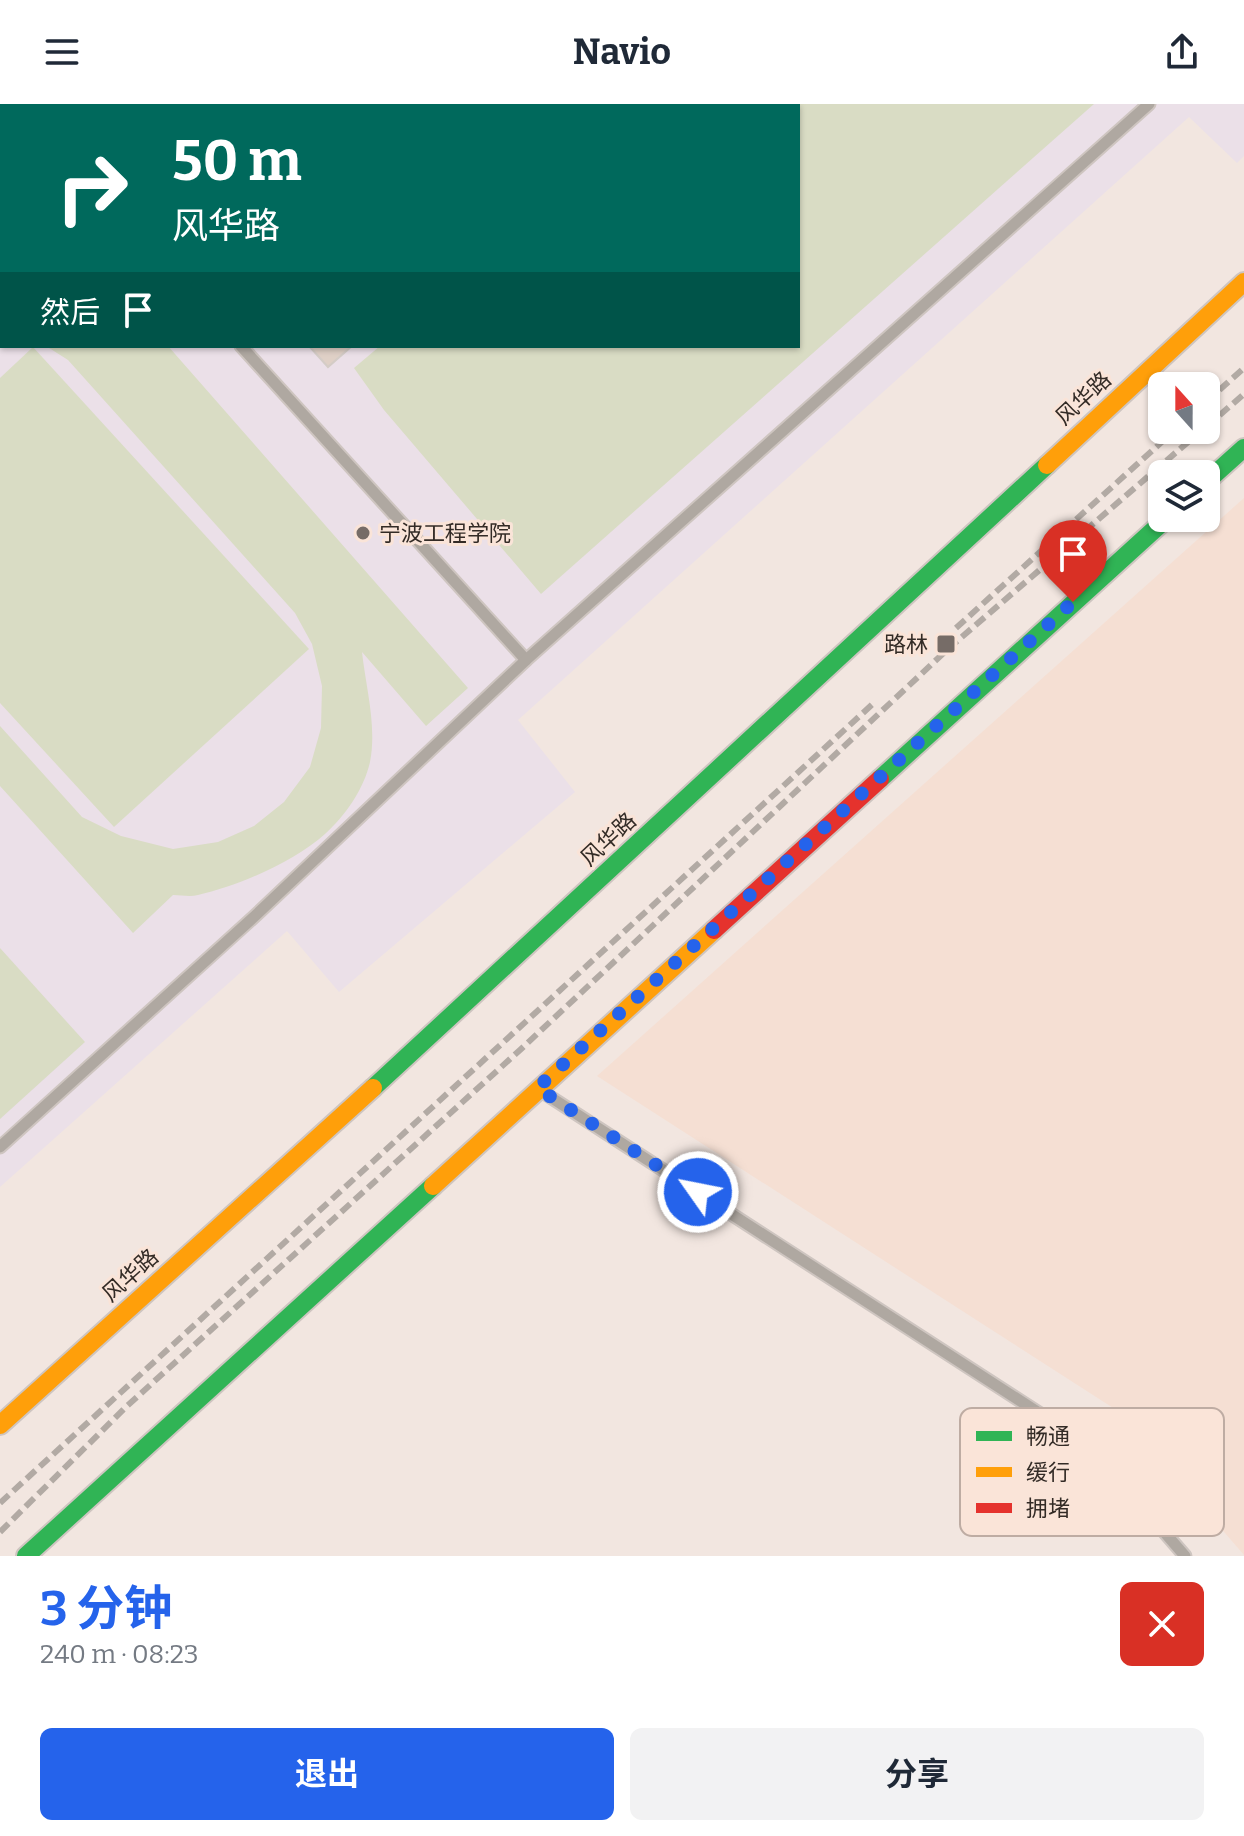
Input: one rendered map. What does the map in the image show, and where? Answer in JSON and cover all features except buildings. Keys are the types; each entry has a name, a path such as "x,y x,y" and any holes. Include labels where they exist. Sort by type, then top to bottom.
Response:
{"main road":[{"name":"风华路","path":"0,1425 467,1003 1244,282"},
{"path":"1220,469 1244,448"},
{"path":"26,1556 1152,532"}],"lane":[{"path":"0,1147 246,925 526,660 1149,104"},
{"path":"243,348 526,660"},
{"path":"537,1088 1031,1408"},
{"path":"1168,1536 1185,1556"}],"shaded area":[{"name":"宁波工程学院","path":"800,104 1244,104 1244,156 1237,163 1189,117 518,720 575,792 339,992 287,931 0,1187 0,348 800,348"},
{"path":"1244,498 1244,1555 1224,1532 1224,1408 1113,1408 597,1076 1206,532 1220,532 1220,519"}],"green space":[{"path":"800,104 1094,104 541,594 384,410 354,368 378,348 800,348"},
{"path":"34,348 309,649 114,827 0,703 0,378"},
{"path":"49,348 170,348 468,688 426,726 362,652 372,721 372,748 363,782 340,819 298,854 265,872 198,895 173,895 133,933 0,786 0,726 82,817 121,836 173,849 218,842 254,826 284,802 310,767 321,728 322,686 312,644 295,613 68,360"},
{"path":"0,948 85,1042 0,1119"}],"railway":[{"path":"1220,389 1244,368"},
{"path":"1220,415 1244,394"},
{"path":"956,628 1160,444"},
{"path":"0,1532 127,1406 520,1050 949,648 1186,444"},
{"path":"0,1503 876,701"}],"traffic: fast":[{"path":"1220,469 1244,448"},
{"path":"373,1088 1047,465"},
{"path":"880,779 1152,532"},
{"path":"26,1556 433,1186"}],"traffic: slow":[{"path":"1047,465 1244,282"},
{"path":"433,1186 714,930"},
{"path":"0,1425 373,1088"}],"traffic: jam":[{"path":"714,930 880,779"}],"place":[{"name":"宁波工程学院","path":"363,533"},
{"name":"路林","path":"946,644"}],"route":[{"path":"698,1192 537,1088 1073,602"}]}
